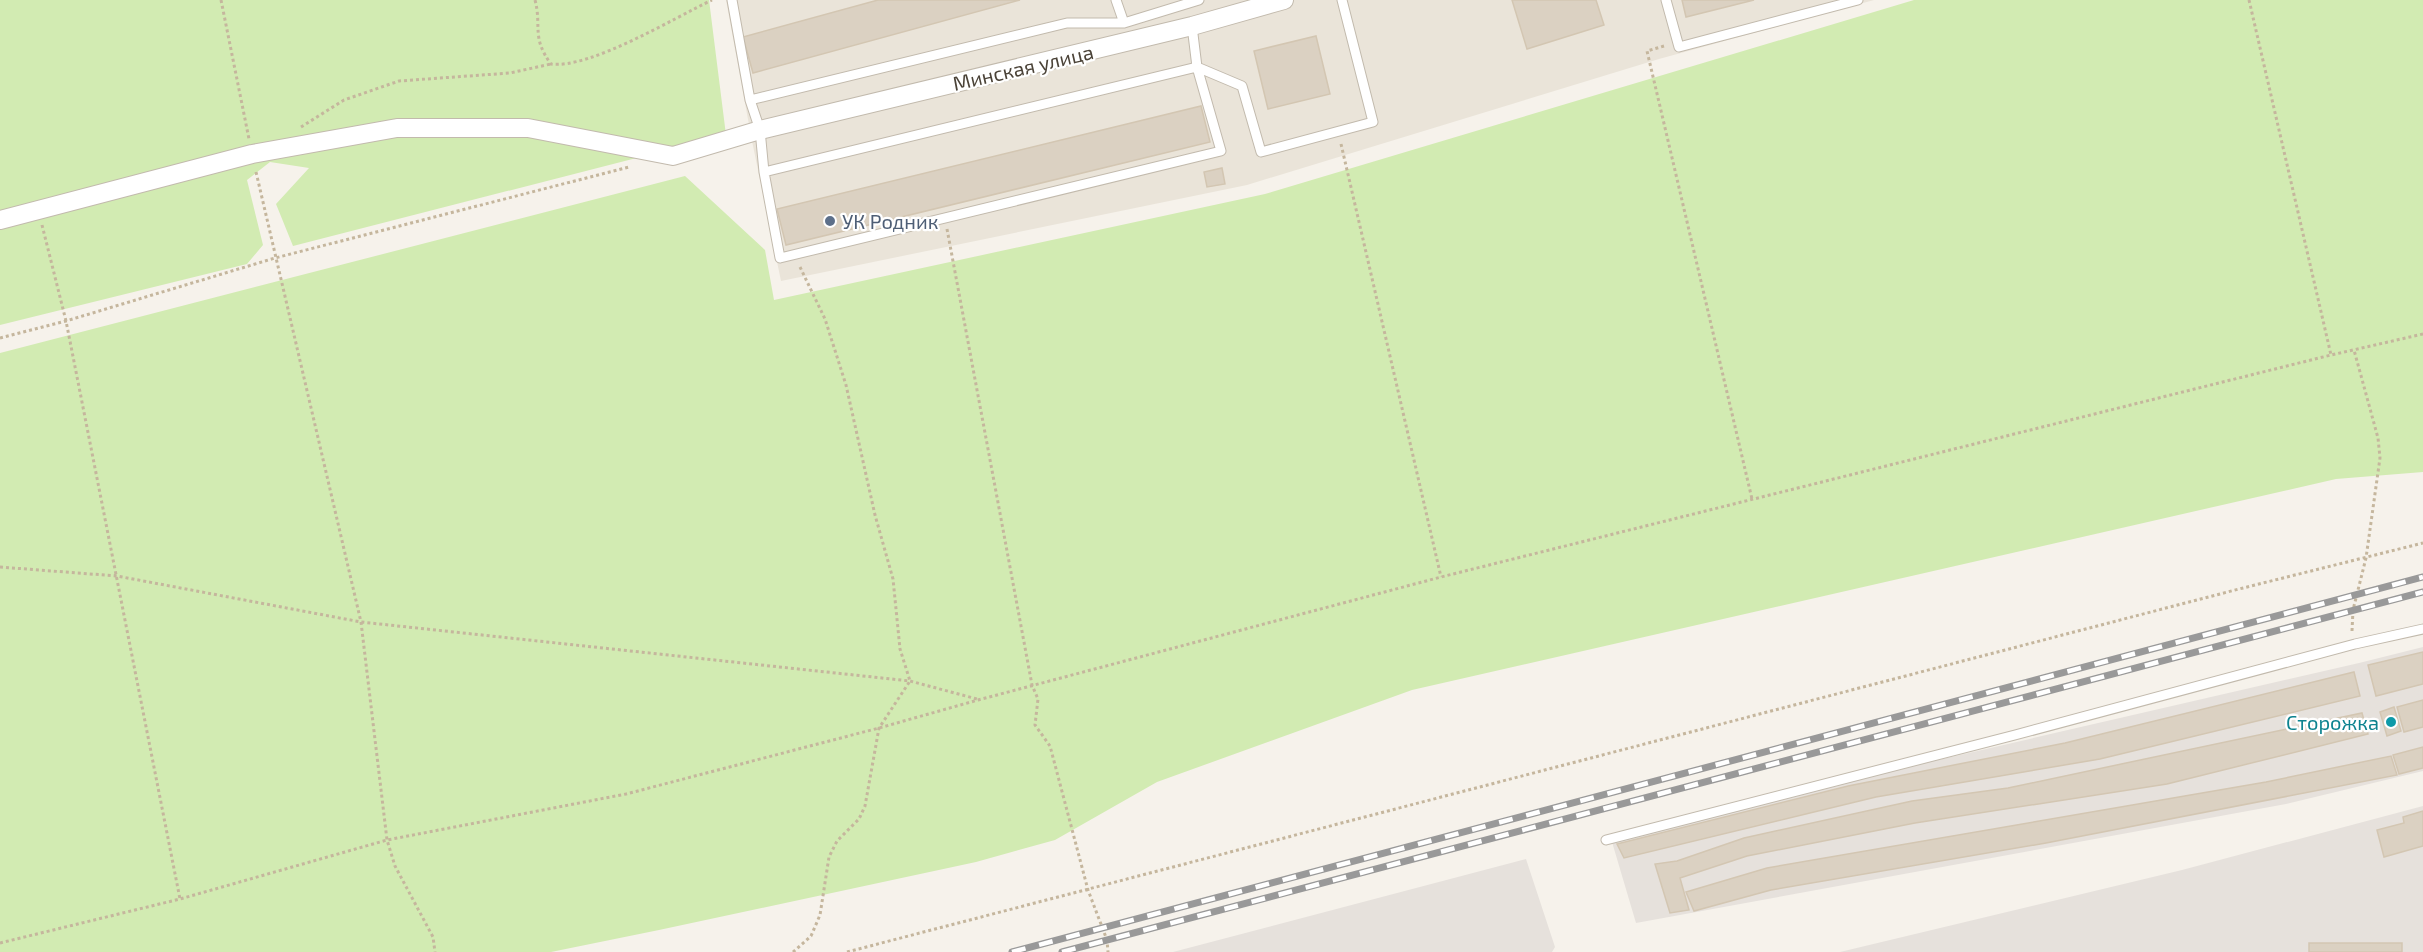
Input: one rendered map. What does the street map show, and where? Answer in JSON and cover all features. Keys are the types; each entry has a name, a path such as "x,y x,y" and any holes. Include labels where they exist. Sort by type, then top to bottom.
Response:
{"street":[{"name":"Минская улица","path":"0,220 252,154 397,128 528,128 673,156 760,130 1192,26 1284,0"}],"lane":[{"path":"732,0 750,100 760,130 764,172 780,258 1221,152 1197,67 1192,26"},
{"path":"1116,0 1124,23"},
{"path":"750,100 1067,23 1124,23 1199,0"},
{"path":"764,172 1197,67 1242,87 1260,152 1373,122 1342,0"},
{"path":"1666,0 1679,46 1858,0"},
{"path":"1606,840 2026,732 2355,644 2423,629"}],"path":[{"path":"221,0 274,258 361,622 387,840 395,866 433,938 435,952"},
{"path":"535,0 537,36 551,64"},
{"path":"291,132 344,100 399,81 510,73 551,64 561,65 592,57 712,0"},
{"path":"2249,0 2331,355"},
{"path":"1678,43 1647,51 1752,499"},
{"path":"1338,130 1441,578"},
{"path":"0,338 66,321 274,258 639,165"},
{"path":"38,211 66,321 180,899"},
{"path":"945,218 1032,685 1038,699 1035,725 1050,746 1088,890 1107,940 1108,952"},
{"path":"794,254 825,319 846,385 892,579 900,649 910,681"},
{"path":"0,943 180,899 387,840 626,794 1441,578 2354,349 2423,334"},
{"path":"2354,349 2378,438 2380,458 2366,558 2353,610 2352,631 2355,644"},
{"path":"847,952 2423,543"},
{"path":"0,567 117,576 361,622 910,681 978,699"},
{"path":"793,952 811,936 820,915 829,856 837,841 859,819 865,806 879,728 910,681"}],"shaded area":[{"path":"726,0 1874,0 1659,59 1247,185 781,281"},
{"path":"2423,647 2423,771 2286,804 1636,923 1612,842 1860,778"},
{"path":"2423,806 2423,952 1840,952 2182,870"},
{"path":"1526,859 1555,947 1552,952 1173,952"}],"green space":[{"path":"0,0 709,0 726,135 293,246 276,204 309,168 270,162 247,180 263,245 247,264 0,325"},
{"path":"1914,0 2423,0 2423,472 2336,479 1412,690 1157,782 1055,840 976,862 551,952 0,952 0,353 685,176 765,250 774,300 1265,194"}],"building":[{"path":"878,0 1020,0 753,73 743,37"},
{"path":"1512,0 1596,0 1604,25 1527,49"},
{"path":"1682,0 1754,0 1686,17"},
{"path":"1316,36 1330,94 1268,109 1254,51"},
{"path":"1201,106 1210,142 786,245 777,209"},
{"path":"1222,168 1225,184 1207,187 1204,172"},
{"path":"2423,652 2423,684 2376,696 2368,665"},
{"path":"2354,672 2360,696 2100,759 1876,797 1624,858 1617,844 1848,786 2065,743"},
{"path":"2423,700 2423,727 2404,732 2397,707"},
{"name":"Сторожка","path":"2394,707 2401,731 2387,736 2380,712"},
{"path":"2362,713 2368,734 2167,784 1915,823 1747,856 1680,878 1689,910 1670,913 1655,864 1677,861 1744,838 1912,801 2008,788"},
{"path":"2423,747 2423,768 2399,774 2393,755"},
{"path":"2391,756 2397,775 2046,843 1771,890 1694,911 1686,892 1767,868 2266,782"},
{"path":"2423,811 2423,846 2384,857 2377,830 2404,823 2403,817"},
{"path":"2309,943 2402,943 2402,952 2309,952"}],"railway":[{"path":"1012,952 2423,577"},
{"path":"1062,952 2423,592"}],"place":[{"name":"УК Родник","path":"830,221"},
{"name":"Сторожка","path":"2391,722"}]}
